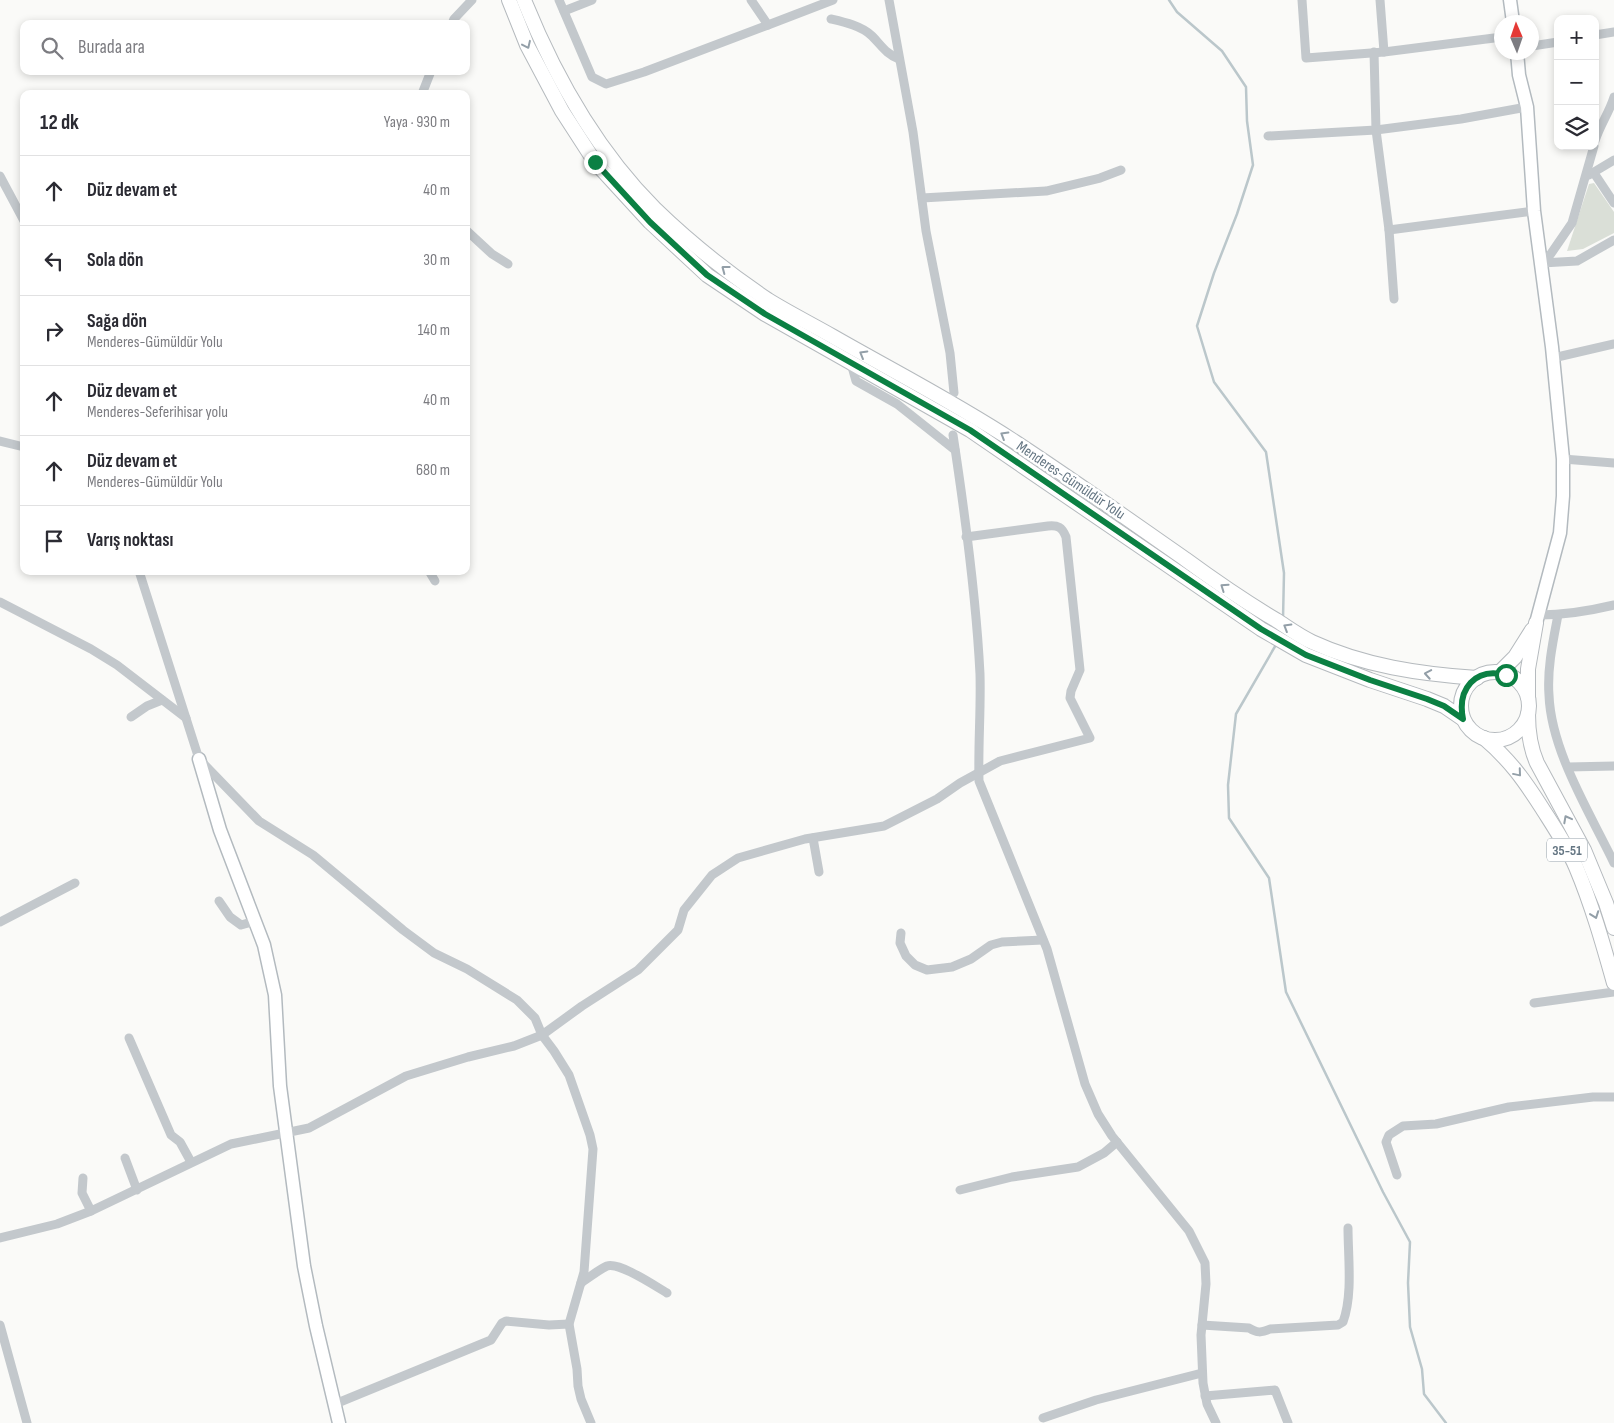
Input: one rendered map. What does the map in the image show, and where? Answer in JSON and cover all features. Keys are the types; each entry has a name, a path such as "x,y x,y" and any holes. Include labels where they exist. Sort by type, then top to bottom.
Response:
{"main road":[{"name":"Menderes-Gümüldür Yolu","path":"509,0 527,45 562,111 595,162 650,222 707,275 765,314 941,412 1261,629 1306,655 1370,680 1427,699 1444,706 1463,719"},
{"name":"Menderes-Gümüldür Yolu","path":"524,0 557,74 588,128 611,159 630,183 658,211 723,268 771,302 943,398 1013,441 1110,506 1240,598 1309,640 1344,655 1376,664 1436,675 1477,678"},
{"path":"1499,673 1515,657 1537,619"},
{"path":"1528,697 1528,669 1537,619"},
{"path":"1463,719 1461,708 1462,696 1468,686 1477,678 1487,673 1499,673 1514,678 1520,683 1528,697"},
{"name":"35-51","path":"1528,697 1528,730 1532,750 1537,763 1584,850 1606,903 1614,928"},
{"path":"1484,738 1495,740 1506,738 1516,733 1528,714"},
{"name":"35-51","path":"1463,719 1468,728 1484,738 1522,776 1559,836 1576,866 1597,921 1614,983"}],"street":[{"path":"454,20 472,0"},
{"path":"559,0 592,77 606,84 644,72 833,0"},
{"path":"564,11 592,0"},
{"path":"751,0 768,25"},
{"path":"889,0 913,132 926,231 950,354 954,393"},
{"path":"1302,0 1306,58 1379,52 1494,38"},
{"path":"1380,0 1376,130 1389,230 1394,299"},
{"path":"1510,0 1512,15"},
{"path":"831,19 845,22 870,34 890,56 899,59"},
{"path":"1599,34 1614,32"},
{"path":"1539,45 1554,43"},
{"path":"1518,60 1527,107 1534,212 1542,263 1563,459 1560,534 1537,619 1614,605"},
{"path":"424,90 429,75"},
{"path":"1599,128 1610,118 1614,97"},
{"path":"1268,136 1376,130 1462,119 1527,107"},
{"path":"1542,263 1550,255 1572,223 1593,150"},
{"path":"1585,178 1614,160"},
{"path":"922,198 1046,191 1100,178 1121,170"},
{"path":"1594,173 1614,203"},
{"path":"0,176 20,214"},
{"path":"1389,230 1534,212"},
{"path":"470,234 492,254 508,264"},
{"path":"1542,263 1576,261 1614,240"},
{"path":"1553,358 1614,344"},
{"path":"850,363 856,381 897,404 955,450"},
{"path":"953,435 975,594 980,674 981,712 978,753 980,781 1043,940 1085,1084 1098,1114 1117,1142 1189,1231 1205,1263 1206,1284 1202,1325 1202,1373 1207,1404 1216,1423"},
{"path":"0,441 20,446"},
{"path":"1563,459 1614,464"},
{"path":"0,1238 57,1224 90,1211 231,1144 309,1128 406,1076 468,1057 514,1046 542,1035 582,1006 638,970 678,930 684,910 712,875 738,858 812,838 884,826 937,799 1000,761 1090,738 1070,698 1080,670 1066,537 1063,529 1057,526 1048,526 966,537"},
{"path":"140,575 220,830 264,945 275,995 280,1086 304,1266 339,1423"},
{"path":"431,575 435,581"},
{"path":"0,602 91,649 117,666 186,718"},
{"path":"1558,615 1552,649 1548,694 1551,721 1568,768 1614,863"},
{"path":"131,717 147,706 162,700"},
{"path":"199,759 258,822 313,855 434,953 480,977 517,1000 535,1018 542,1035 569,1075 593,1149 584,1272 570,1324 578,1386 591,1423"},
{"path":"1568,768 1614,766"},
{"path":"812,838 819,872"},
{"path":"0,922 74,883"},
{"path":"219,901 230,917 241,925 255,921"},
{"path":"902,933 900,943 906,956 915,965 927,970 952,967 971,959 991,945 1002,942 1043,940"},
{"path":"1534,1003 1614,992"},
{"path":"129,1038 171,1135 180,1142 191,1162"},
{"path":"1396,1175 1386,1142 1389,1135 1403,1126 1436,1124 1509,1107 1593,1097 1614,1098"},
{"path":"960,1190 1012,1177 1078,1167 1104,1153 1117,1142"},
{"path":"125,1158 137,1190"},
{"path":"84,1178 82,1193 90,1211"},
{"path":"1202,1325 1249,1328 1255,1332 1262,1332 1270,1329 1344,1322 1348,1300 1348,1228"},
{"path":"581,1283 611,1265 667,1293"},
{"path":"335,1404 491,1340 502,1323 506,1321 549,1325 570,1324"},
{"path":"0,1325 27,1423"},
{"path":"1043,1418 1096,1400 1202,1373"},
{"path":"1205,1396 1275,1390 1288,1423"}],"shaded area":[{"path":"1594,183 1614,212 1614,233 1583,249 1567,251 1589,184"}],"waterway":[{"path":"1169,0 1177,12 1222,51 1246,87 1247,121 1253,165 1197,326 1214,382 1266,452 1284,573 1283,619"},
{"path":"1277,643 1236,714 1228,785 1229,818 1269,878 1286,992 1383,1192 1410,1242 1408,1283 1410,1327 1422,1369 1424,1394 1446,1423"}],"route":[{"path":"595,162 650,222 707,275 765,314 970,430 1261,629 1306,655 1370,680 1427,699 1444,706 1463,719 1461,708 1462,696 1468,686 1477,678 1487,673 1506,675"}]}
